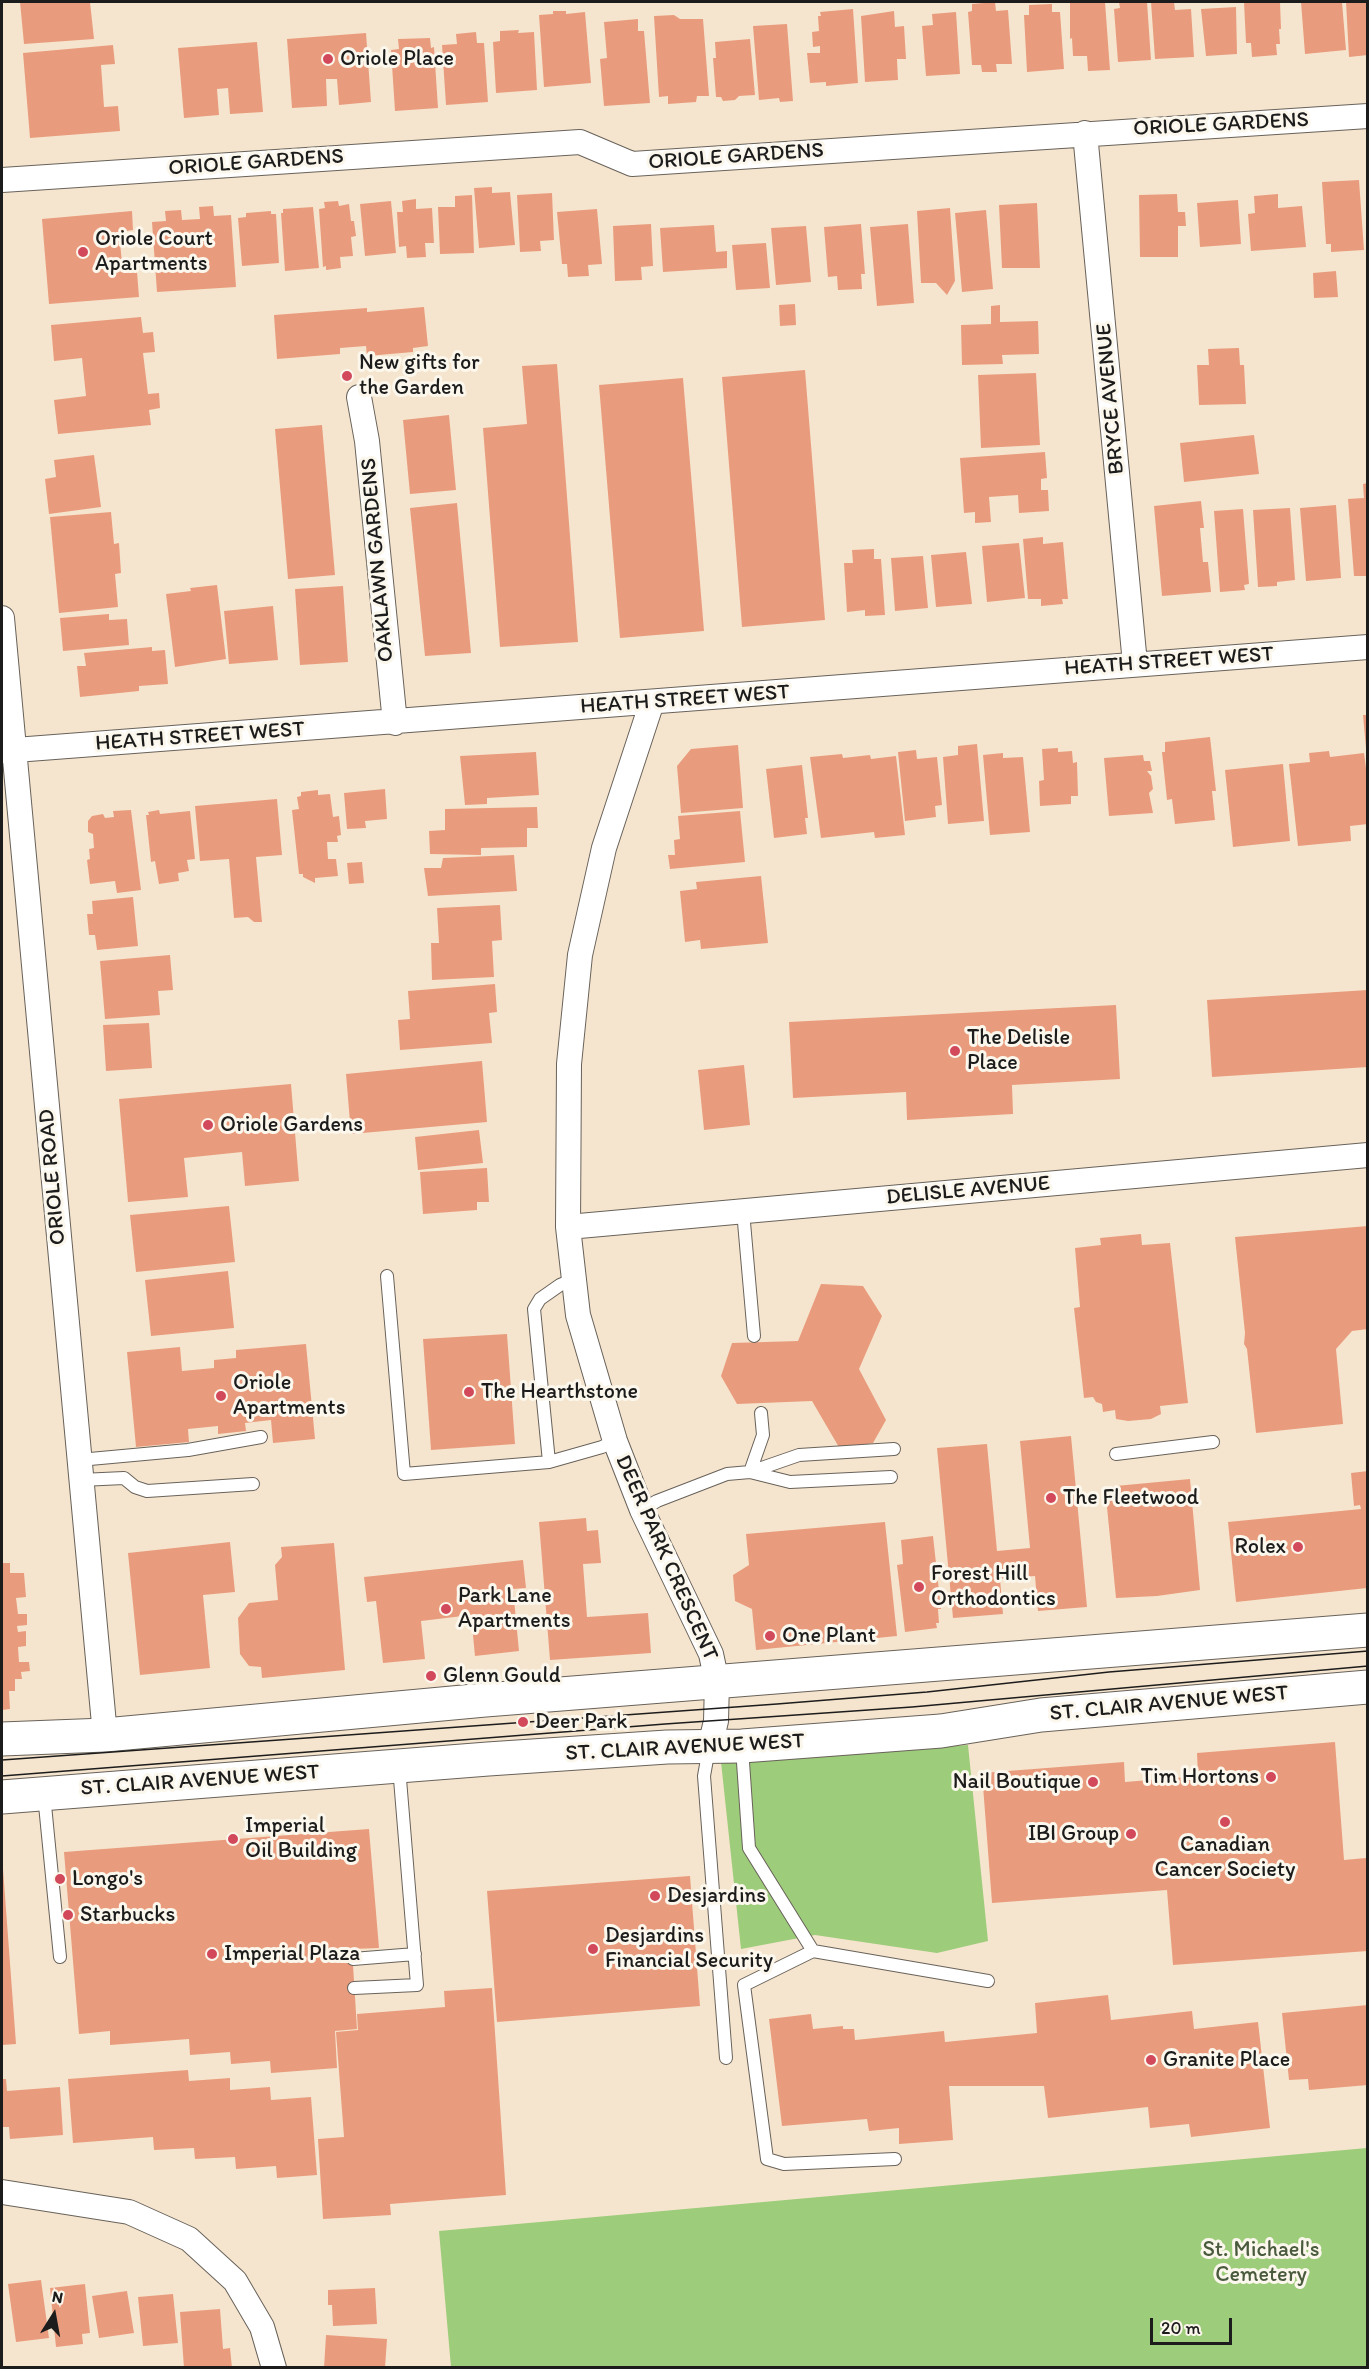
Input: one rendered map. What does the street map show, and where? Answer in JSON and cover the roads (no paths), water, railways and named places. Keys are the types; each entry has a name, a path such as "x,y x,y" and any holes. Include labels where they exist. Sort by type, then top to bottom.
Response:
{"main road":[{"path":"2,1739 105,1735 496,1699 1368,1630"},
{"name":"ST. CLAIR AVENUE WEST","path":"2,1797 399,1766 710,1746 742,1746 941,1731 1041,1715 1368,1687"}],"street":[{"name":"ORIOLE GARDENS","path":"2,180 580,142 632,164 1368,116"},
{"name":"BRYCE AVENUE","path":"1085,133 1135,664"},
{"name":"OAKLAWN GARDENS","path":"359,397 367,441 395,723"},
{"name":"ORIOLE ROAD","path":"2,618 8,751 105,1735"},
{"name":"HEATH STREET WEST","path":"8,751 1368,647"},
{"name":"DEER PARK CRESCENT","path":"652,702 604,848 580,955 568,1064 568,1227 578,1315 615,1441 642,1510 711,1654 717,1682 716,1721 710,1746"},
{"name":"DELISLE AVENUE","path":"568,1227 1368,1155"},
{"path":"2,2192 129,2212 189,2239 235,2281 262,2327 274,2367"}],"lane":[{"path":"743,1211 754,1336"},
{"path":"387,1276 404,1474 549,1462 615,1441"},
{"path":"549,1462 534,1309 540,1299 560,1285 574,1279"},
{"path":"750,1472 763,1435 761,1413"},
{"path":"80,1470 261,1437"},
{"path":"1116,1454 1213,1442"},
{"path":"642,1510 657,1501 727,1474 750,1472 799,1455 894,1449"},
{"path":"80,1470 124,1478 135,1487 147,1491 253,1484"},
{"path":"750,1472 790,1482 891,1477"},
{"path":"710,1746 704,1776 726,2058"},
{"path":"742,1746 749,1848 813,1951"},
{"path":"354,1988 417,1985 399,1766"},
{"path":"44,1794 60,1957"},
{"path":"895,2160 784,2164 767,2159 744,1985 813,1951 988,1981"},
{"path":"352,1959 415,1954"}],"tram line":[{"path":"2,1760 777,1704 927,1692 1109,1672 1368,1651"},
{"path":"2,1776 912,1707 1368,1666"}],"place":[{"name":"Oriole Place","path":"328,59"},
{"name":"Oriole Court Apartments","path":"83,252"},
{"name":"New gifts for the Garden","path":"347,376"},
{"name":"The Delisle Place","path":"955,1051"},
{"name":"Oriole Gardens","path":"208,1125"},
{"name":"The Hearthstone","path":"469,1392"},
{"name":"Oriole Apartments","path":"221,1396"},
{"name":"The Fleetwood","path":"1051,1498"},
{"name":"Rolex","path":"1298,1547"},
{"name":"Forest Hill Orthodontics","path":"919,1587"},
{"name":"Park Lane Apartments","path":"446,1609"},
{"name":"One Plant","path":"770,1636"},
{"name":"Glenn Gould","path":"431,1676"},
{"name":"Deer Park","path":"523,1722"},
{"name":"Tim Hortons","path":"1271,1777"},
{"name":"Nail Boutique","path":"1093,1782"},
{"name":"Canadian Cancer Society","path":"1225,1822"},
{"name":"IBI Group","path":"1131,1834"},
{"name":"Imperial Oil Building","path":"233,1839"},
{"name":"Longo's","path":"60,1879"},
{"name":"Desjardins","path":"655,1896"},
{"name":"Starbucks","path":"68,1915"},
{"name":"Desjardins Financial Security","path":"593,1949"},
{"name":"Imperial Plaza","path":"212,1954"},
{"name":"Granite Place","path":"1151,2060"}],"park label":[{"name":"St. Michael's Cemetery","path":"1261,2262"}]}
